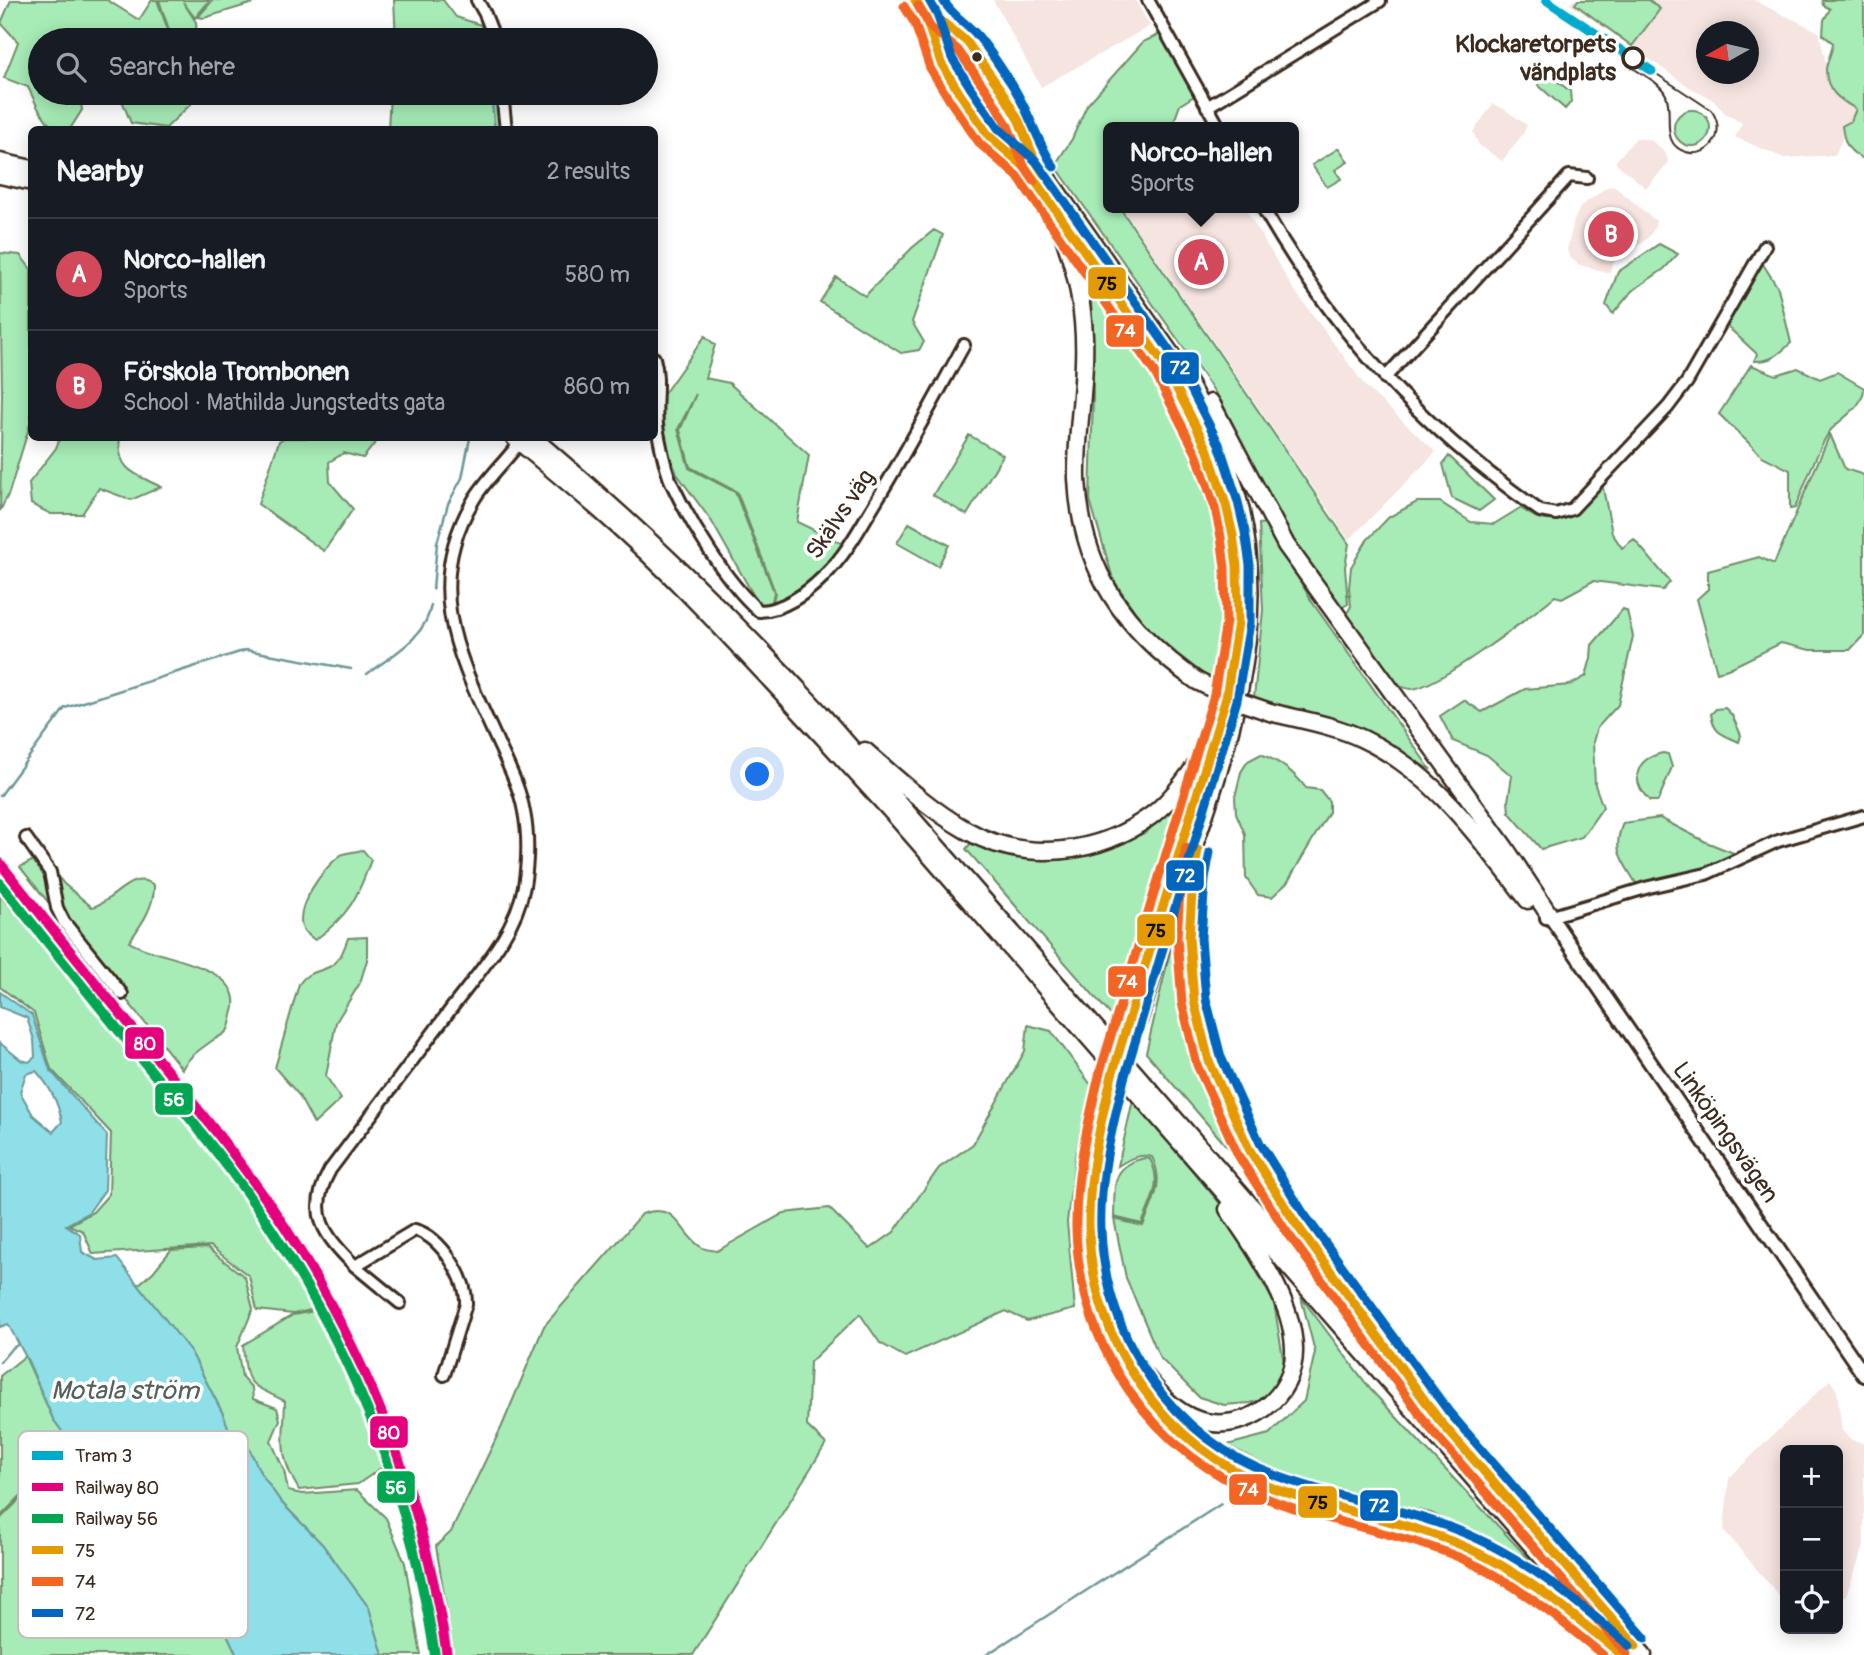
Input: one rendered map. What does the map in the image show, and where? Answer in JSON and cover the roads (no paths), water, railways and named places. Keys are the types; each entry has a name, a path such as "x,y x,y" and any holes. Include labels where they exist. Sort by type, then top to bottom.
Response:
{"highway":[{"path":"915,0 977,98 1186,400 1234,509 1248,558 1249,633 1244,669 1204,816 1134,1019"},
{"path":"929,0 988,92 1196,394 1232,480 1239,597 1233,668 1134,1019 1094,1147 1088,1198 1088,1241 1093,1279 1116,1346 1142,1389 1165,1417 1192,1442 1247,1479 1305,1500 1422,1530 1468,1547 1512,1570 1622,1655"},
{"path":"0,162 28,168"},
{"path":"0,174 28,181"},
{"path":"1050,202 1071,257 1084,322 1077,477 1079,502 1089,549 1107,590 1134,628 1171,663 1196,681 1232,699 1270,712 1340,729 1401,760 1451,806 1547,917"},
{"path":"1170,353 1194,379 1212,405 1298,564 1497,837 1547,917"},
{"path":"536,441 626,518 693,581 820,713 1643,1655"},
{"path":"515,442 619,527 686,590 774,682 894,814 1628,1655"},
{"path":"820,713 910,790 959,825 997,844 1034,851 1083,847 1127,831 1153,814 1168,800 1214,739"},
{"path":"1204,816 1190,909 1190,970 1200,1032 1220,1090 1249,1149 1294,1221 1439,1420"},
{"path":"1108,1107 1097,1219 1104,1279 1116,1320 1145,1376 1168,1402 1182,1413 1198,1420 1231,1423 1261,1412 1282,1391 1293,1366 1292,1331 1283,1303 1268,1273 1194,1157"}],"main road":[{"name":"Linköpingsvägen","path":"1547,917 1631,1034 1864,1375"}],"street":[{"path":"477,0 490,28"},
{"path":"1148,0 1216,122"},
{"path":"1208,107 1380,1"},
{"path":"503,105 506,126"},
{"path":"1385,378 1569,176 1587,178"},
{"path":"1266,213 1326,307 1385,378 1437,430 1475,463 1540,510 1556,514 1572,509 1668,407 1687,382 1765,246"},
{"name":"Skälvs väg","path":"658,435 671,481 701,535 744,598 759,611 771,611 803,593 824,577 850,545 911,445 964,345"},
{"path":"400,1303 355,1266 333,1243 324,1230 318,1200 321,1186 330,1170 502,940 524,888 528,850 524,811 518,788 467,674 453,634 447,597 450,564 462,523 473,501 515,442"},
{"path":"1547,917 1649,887 1706,874 1778,841 1864,816"},
{"path":"26,838 50,872 57,908 64,922 122,994"},
{"path":"355,1266 415,1230 438,1241 466,1293 466,1304 444,1376"}],"water":[{"name":"Motala ström","path":"0,992 32,1015 50,1070 107,1135 105,1190 89,1212 66,1225 80,1234 82,1252 97,1260 117,1258 191,1352 229,1431 62,1431 53,1419 28,1361 8,1324 0,1327 0,1043 21,1060 29,1062 35,1057 34,1040 27,1018 0,1007","holes":["36,1071 49,1088 62,1122 53,1132 33,1115 20,1092 26,1074"]},
{"name":"Motala ström","path":"248,1446 260,1472 281,1502 322,1544 369,1608 383,1655 237,1655 229,1638 248,1638"}],"waterway":[{"path":"492,105 495,126"},
{"path":"433,589 437,543 448,504 462,478 469,441"},
{"path":"367,674 397,653 415,636 428,617 431,605"},
{"path":"0,796 65,708 246,650 351,669"},
{"path":"0,1362 19,1344"},
{"path":"986,1655 1221,1504"}],"tram line":[{"name":"3","path":"1546,0 1652,71"},
{"path":"1628,65 1663,90 1668,103 1670,135 1678,148 1691,153 1707,149 1715,140 1718,130 1711,110 1652,71"}],"rail line":[{"name":"80","path":"0,863 224,1143 270,1205 316,1277 368,1380 408,1486 437,1597 447,1655"},
{"name":"56","path":"0,883 230,1170 260,1211 304,1282 356,1383 396,1488 412,1542 435,1655"}],"place":[{"name":"Klockaretorpets vändplats","path":"1633,58"},
{"name":"Förskola Trombonen","path":"1611,234"},
{"name":"Norco-hallen","path":"1201,262"}]}
